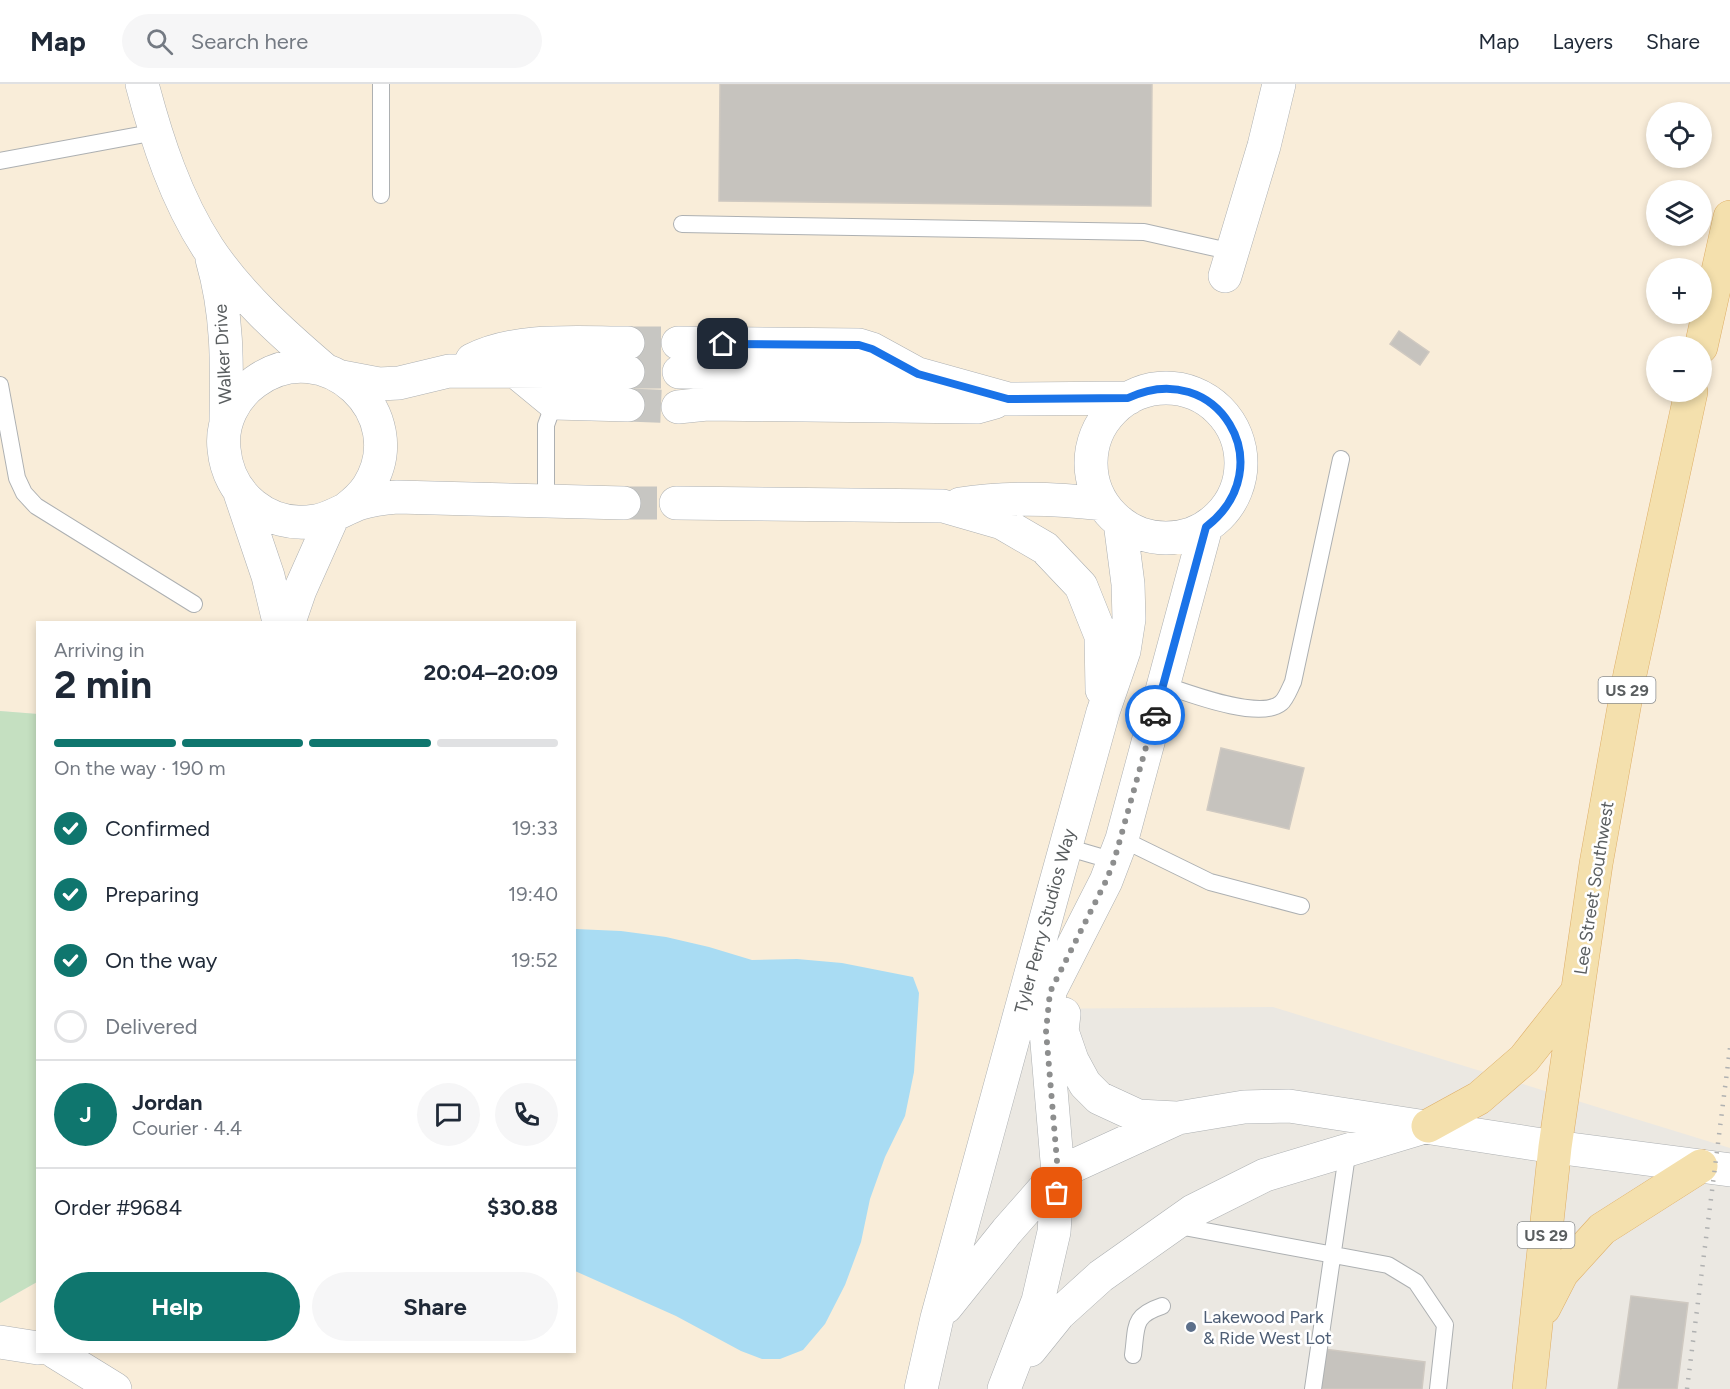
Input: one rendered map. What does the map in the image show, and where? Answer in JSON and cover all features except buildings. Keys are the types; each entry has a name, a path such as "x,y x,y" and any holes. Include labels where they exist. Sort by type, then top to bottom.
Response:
{"main road":[{"path":"1703,336 1730,217"},
{"name":"Lee Street Southwest","path":"1529,1389 1555,1147 1596,864 1630,674 1689,402"},
{"path":"1428,1126 1479,1098 1524,1059 1577,992"},
{"path":"1536,1323 1562,1273 1602,1229 1715,1168"}],"street":[{"name":"Walker Drive","path":"142,84 169,171 208,248 216,276 226,332 226,425"},
{"path":"1229,264 1279,84"},
{"name":"Walker Drive","path":"208,248 266,315 334,374"},
{"path":"448,371 515,371 628,358 541,342 484,354 448,371 399,383 379,384 307,366 290,367 272,372 243,392 232,408 223,443 230,477 240,493 252,505 282,520 299,522 316,521 379,498 624,503"},
{"path":"678,358 918,374 1008,399"},
{"path":"515,371 554,403 628,405"},
{"path":"289,621 300,590 339,513 367,488 379,457 380,440 376,421 369,405 358,391 334,374"},
{"path":"676,503 943,506 1007,499 1067,500 1111,513 1140,533 1162,538 1185,536 1206,527 1219,516 1230,502 1239,481 1240,452 1231,425 1224,416 1207,400 1185,390 1163,388 1128,398 1110,413 1102,423 1092,446 1091,470 1093,482 1111,513"},
{"path":"678,407 707,404 977,407 1008,399 1128,398"},
{"path":"240,493 268,576 279,621"},
{"path":"943,506 1002,523 1045,548 1081,586 1101,636 1103,712"},
{"name":"Tyler Perry Studios Way","path":"921,1389 937,1317 1103,712 1124,651 1128,619 1128,584 1111,513"},
{"name":"Tyler Perry Studios Way","path":"1008,1381 1038,1301 1054,1232 1058,1173 1046,1031 1050,992 1106,881 1118,850 1206,527"},
{"path":"1076,939 1065,996 1062,1031 1072,1060 1085,1084 1099,1098 1138,1116 1178,1118 1244,1107 1289,1106 1555,1147 1715,1168"},
{"path":"937,1317 1058,1173 1178,1118"},
{"path":"1008,1381 1059,1314 1093,1283 1193,1211 1265,1175 1428,1126"},
{"path":"0,1342 36,1348"},
{"path":"57,1353 115,1389"}],"lane":[{"path":"381,84 381,195"},
{"path":"0,161 156,132"},
{"path":"682,224 1144,232 1229,264"},
{"path":"0,386 4,429 17,478 24,493 36,506 194,604"},
{"path":"546,501 546,425 554,403"},
{"path":"1164,685 1226,705 1265,710 1281,703 1293,682 1341,459"},
{"path":"1066,847 1118,850 1210,882 1301,906"},
{"path":"1313,1389 1353,1115"},
{"path":"1173,1225 1388,1265 1416,1282 1445,1325 1438,1389"},
{"path":"1133,1355 1137,1323 1145,1312 1162,1306"}],"shaded area":[{"path":"0,84 1730,84 1730,1148 1273,1007 1003,1009 930,1389 0,1389 0,1303 36,1283 36,1353 576,1353 576,621 36,621 36,714 0,711"}],"green space":[{"path":"0,711 36,714 36,1283 0,1303"}],"water":[{"path":"576,929 621,931 666,937 752,960 797,959 842,963 913,977 919,993 914,1072 905,1116 885,1157 870,1199 861,1242 845,1285 825,1324 803,1350 780,1359 762,1359 741,1351 676,1316 576,1271"}],"tunnel":[{"path":"628,343 678,343"},
{"path":"628,372 679,372"},
{"path":"628,405 678,407"},
{"path":"624,503 676,503"}],"railway":[{"path":"1687,1389 1730,1048"}],"way so far":[{"path":"1057,1193 1058,1173 1046,1031 1050,992 1114,861 1155,715"}],"place":[{"name":"Lakewood Park & Ride West Lot","path":"1191,1327"}],"route":[{"path":"723,344 859,345 872,349 918,374 1008,399 1128,398 1139,393 1173,388 1196,394 1216,407 1231,425 1236,436 1241,458 1239,481 1224,511 1206,527 1155,715"}]}
